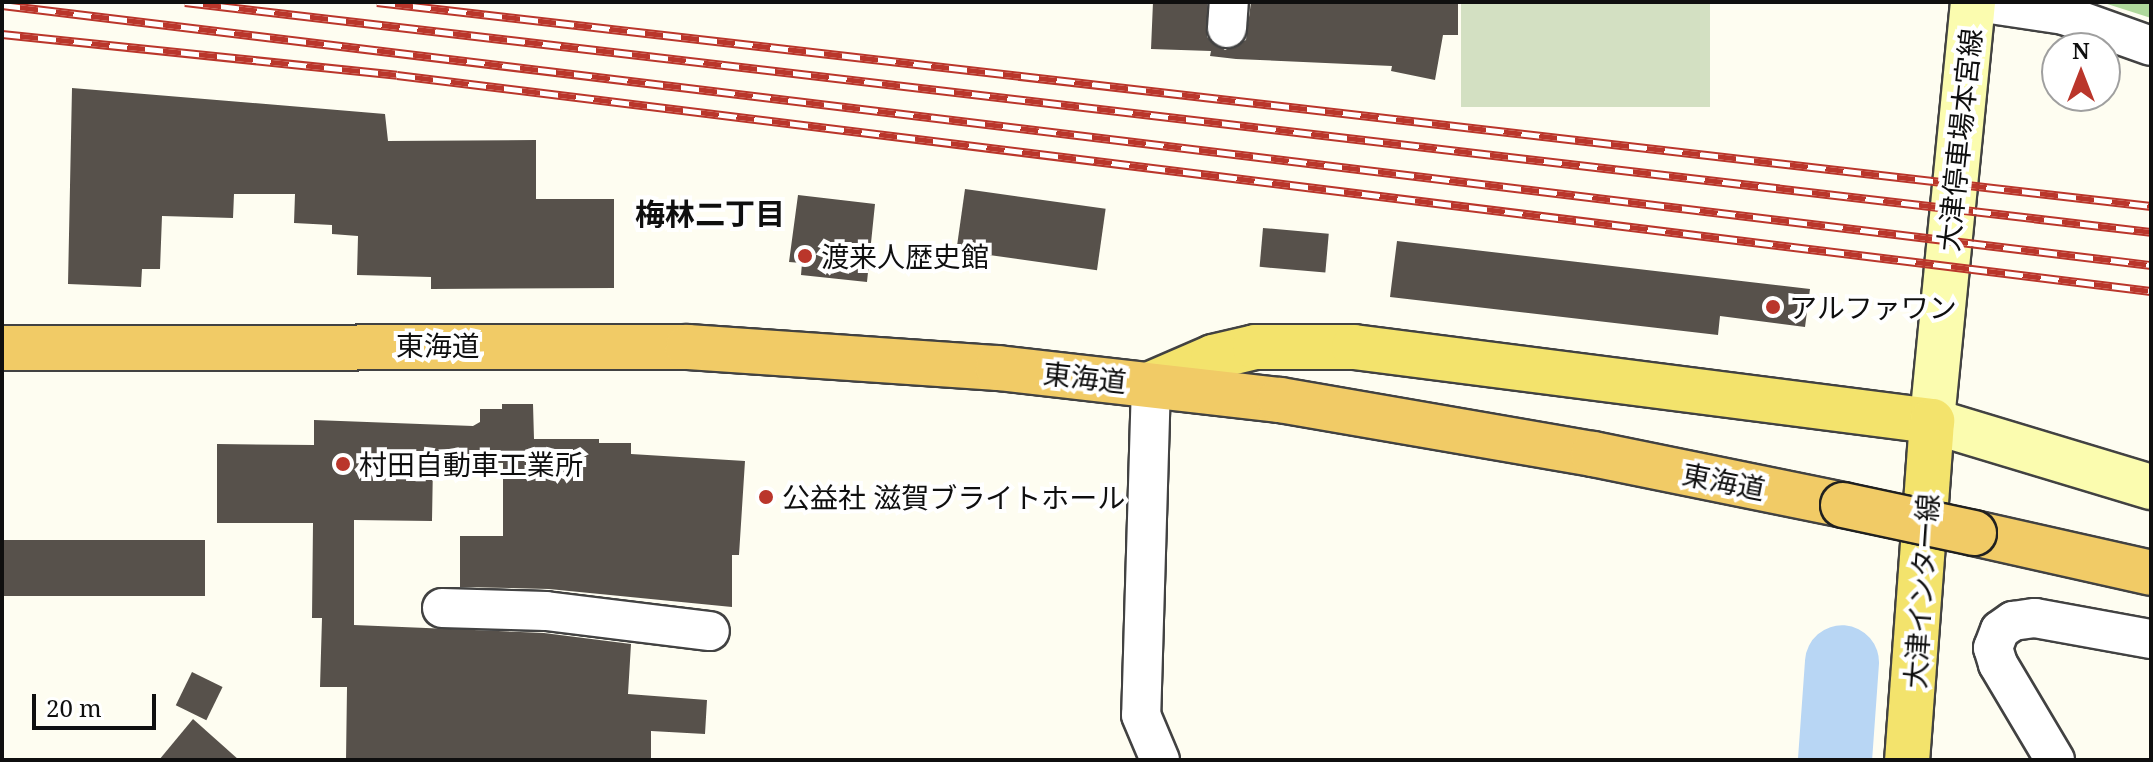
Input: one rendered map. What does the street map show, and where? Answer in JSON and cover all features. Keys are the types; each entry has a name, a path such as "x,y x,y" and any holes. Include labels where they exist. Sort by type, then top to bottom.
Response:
{"highway":[{"name":"東海道","path":"2,348 688,347 842,355 1151,384 1363,414 1843,505 2151,573"}],"main road":[{"name":"大津停車場本宮線","path":"1932,421 1975,2"},
{"path":"1151,384 1213,357 1255,347 1354,347 1932,421 2151,487"},
{"name":"大津インター線","path":"1907,760 1932,421"}],"street":[{"path":"1975,2 2064,15 2151,46"},
{"path":"1151,384 1141,715 1160,760"},
{"path":"442,608 546,611 710,631"},
{"path":"2055,760 1998,664 1993,648 2000,630 2013,621 2035,618 2151,639"}],"green space":[{"path":"1461,2 1710,2 1710,107 1461,107"},
{"path":"2101,2 2151,2 2151,18"}],"building":[{"path":"1153,2 1207,2 1207,37 1225,50 1246,40 1251,2 1458,2 1458,35 1443,35 1435,80 1391,71 1392,66 1236,59 1210,56 1211,51 1151,49"},
{"path":"72,88 385,114 388,141 536,140 536,199 614,199 614,288 431,289 431,277 357,275 358,236 332,234 332,225 294,223 295,194 234,194 233,218 162,216 160,269 142,269 141,287 68,284"},
{"path":"965,189 1106,209 1097,270 956,250"},
{"path":"798,195 875,204 867,282 801,275 802,263 789,262"},
{"path":"1263,228 1329,234 1325,273 1260,267"},
{"path":"1397,241 1810,289 1805,327 1720,316 1718,335 1390,297"},
{"path":"502,404 533,404 534,439 599,439 599,443 631,443 631,454 745,461 739,555 732,555 732,607 549,589 460,587 460,536 503,536 503,463 433,463 432,521 354,520 354,625 544,633 631,644 628,694 707,700 705,734 651,731 651,760 346,760 347,687 320,687 322,618 312,618 313,523 217,523 217,444 314,445 314,420 473,426 480,422 480,409 502,409"},
{"path":"2,540 205,540 205,596 2,596"},
{"path":"192,672 223,687 206,720 176,705"},
{"path":"193,719 239,760 159,760"}],"waterway":[{"path":"1835,760 1842,662"}],"railway":[{"path":"185,2 2151,232"},
{"path":"377,2 2151,206"},
{"path":"2,5 2151,265"},
{"path":"2,34 397,75 2151,291"}],"place":[{"name":"渡来人歴史館","path":"805,256"},
{"name":"アルファワン","path":"1773,307"},
{"name":"村田自動車工業所","path":"343,464"},
{"name":"公益社 滋賀ブライトホール","path":"766,497"}],"district":[{"name":"梅林二丁目","path":"710,214"}]}
